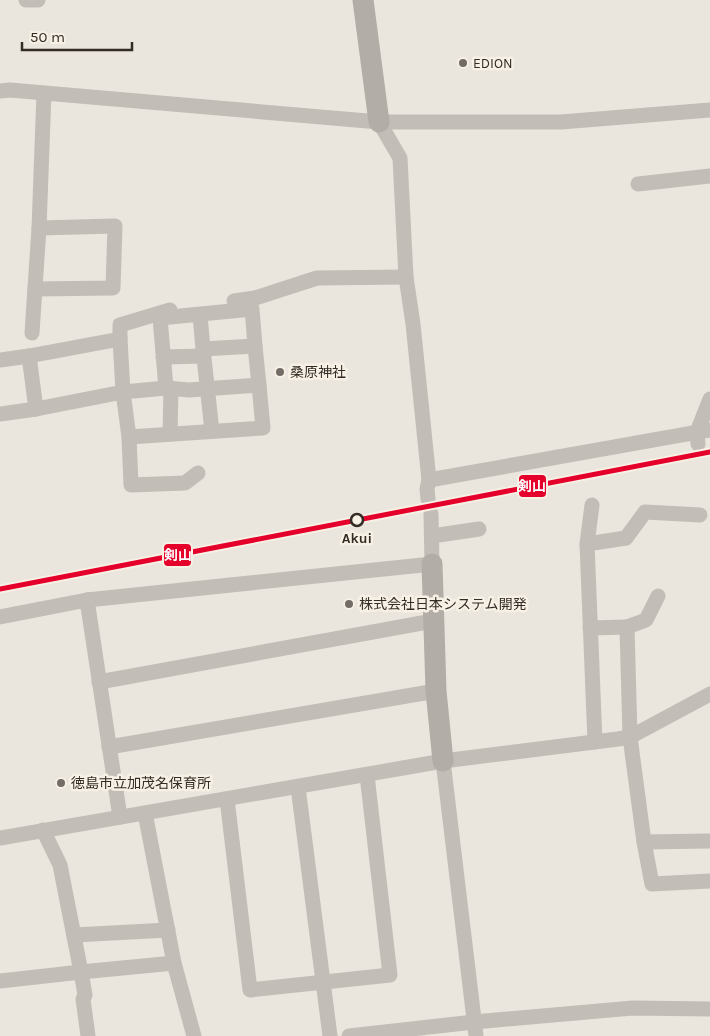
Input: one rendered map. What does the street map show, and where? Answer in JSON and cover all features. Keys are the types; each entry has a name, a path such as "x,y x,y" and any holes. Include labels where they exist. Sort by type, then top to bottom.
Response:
{"street":[{"path":"26,0 38,0"},
{"path":"363,0 379,122 400,158 406,277 413,324 429,480 427,489 428,499"},
{"path":"0,91 44,93 379,122 561,122 710,110"},
{"path":"32,334 39,228 44,93"},
{"path":"638,184 710,176"},
{"path":"35,289 112,288 114,226 39,228"},
{"path":"198,473 185,484 131,485 129,437 123,392 120,325 173,309 255,298 317,278 406,277"},
{"path":"129,437 263,428 252,309 160,318 168,388 170,434"},
{"path":"200,315 212,431"},
{"path":"0,360 120,339"},
{"path":"163,357 255,346"},
{"path":"29,356 36,409"},
{"path":"0,414 123,392 168,388 189,390 258,385"},
{"path":"429,480 702,435 710,399"},
{"path":"592,505 587,544 595,742"},
{"path":"587,544 626,538 646,512 700,515"},
{"path":"431,514 436,691 475,1029"},
{"path":"432,536 479,529"},
{"path":"0,617 87,600 432,564"},
{"path":"590,628 627,627 646,620 658,596"},
{"path":"87,600 120,817"},
{"path":"100,682 433,622"},
{"path":"627,627 630,737 644,842 652,884 710,881"},
{"path":"110,747 436,691"},
{"path":"0,838 443,762 630,737 710,694"},
{"path":"227,799 250,990 390,975 367,775"},
{"path":"298,787 330,1036"},
{"path":"145,813 174,963 194,1036"},
{"path":"43,830 60,866 85,995 83,999 88,1036"},
{"path":"644,842 710,841"},
{"path":"74,935 168,930"},
{"path":"0,981 174,963"},
{"path":"349,1036 475,1029 633,1008 710,1009"}],"transit line":[{"name":"剣山","path":"0,589 710,452"}],"place":[{"name":"EDION","path":"463,63"},
{"name":"桑原神社","path":"280,372"},
{"name":"Akui","path":"357,520"},
{"name":"株式会社日本システム開発","path":"349,604"},
{"name":"徳島市立加茂名保育所","path":"61,783"}]}
